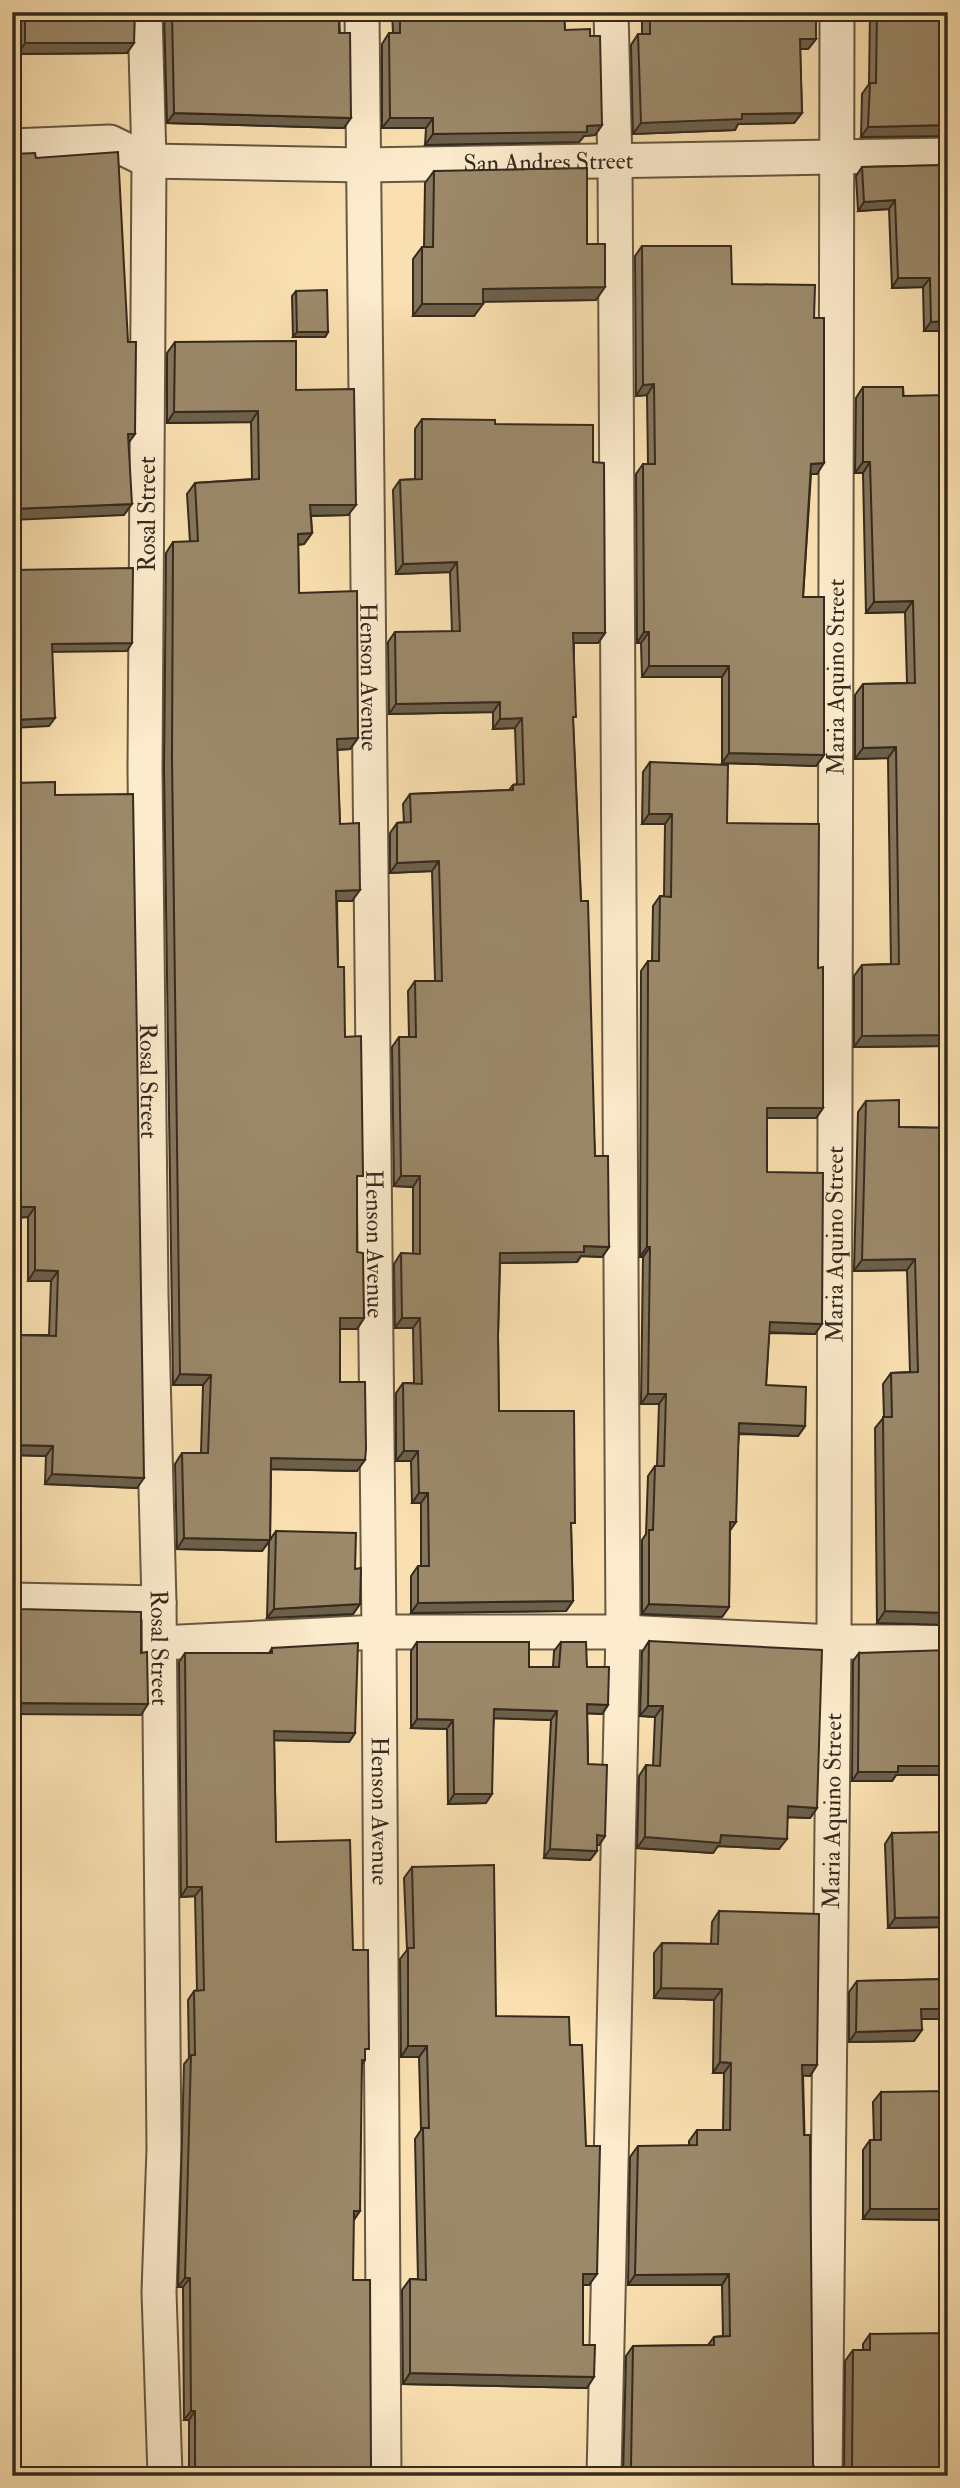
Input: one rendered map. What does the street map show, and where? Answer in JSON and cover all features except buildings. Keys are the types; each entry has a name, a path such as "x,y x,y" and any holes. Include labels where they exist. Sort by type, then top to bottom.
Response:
{"street":[{"name":"Rosal Street","path":"145,12 149,161 145,769 151,1296 160,1643 164,2149 159,2292 165,2476"},
{"name":"Henson Avenue","path":"362,12 379,1632 384,2476"},
{"path":"604,2476 623,1632 615,163 611,12"},
{"name":"Maria Aquino Street","path":"825,2476 834,1642 837,12"},
{"path":"12,146 110,142 149,161"},
{"name":"San Andres Street","path":"149,161 365,165 615,163 948,155"},
{"path":"12,1600 159,1603"},
{"path":"160,1643 379,1632 623,1632 834,1642 948,1642"}]}
